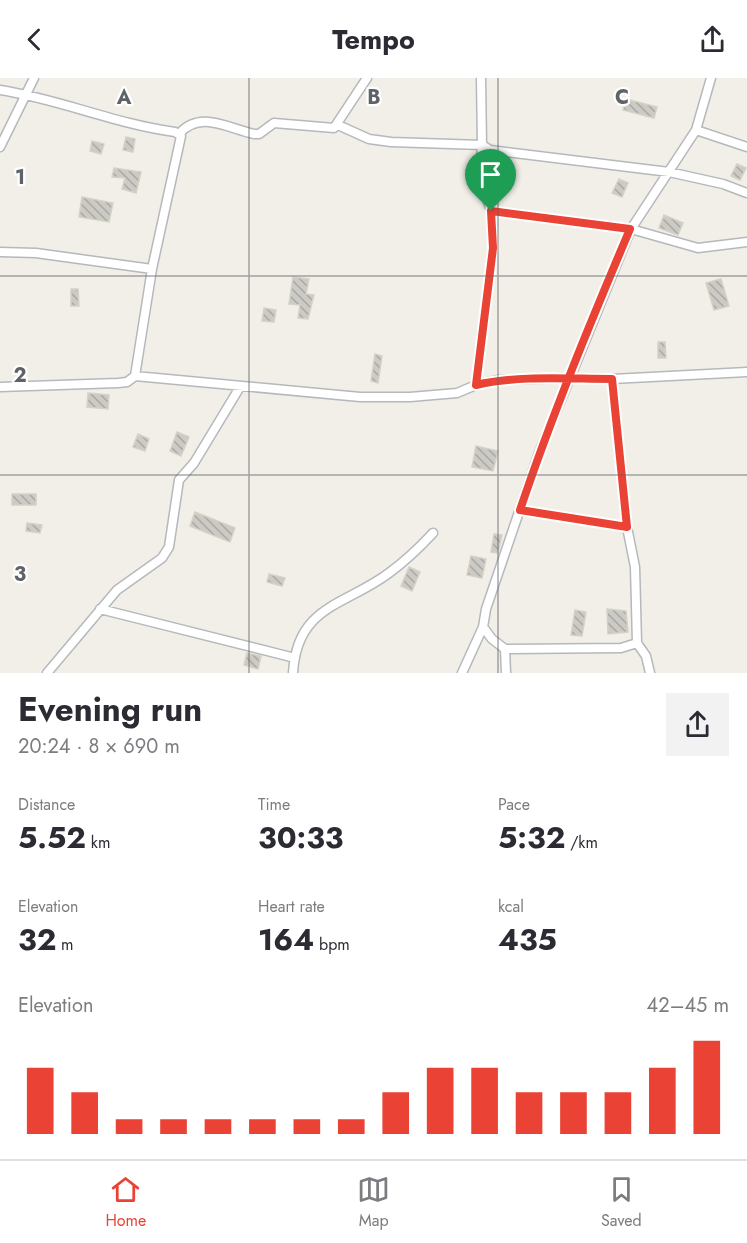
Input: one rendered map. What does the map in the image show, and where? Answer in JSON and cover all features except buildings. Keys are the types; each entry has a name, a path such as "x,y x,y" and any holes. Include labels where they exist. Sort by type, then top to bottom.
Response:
{"street":[{"path":"0,147 34,78"},
{"path":"179,134 186,126 203,120 254,134 259,134 274,123 328,129 338,125 367,78"},
{"path":"476,385 493,248 491,211 480,178 481,78"},
{"path":"462,673 483,627 486,609 539,453 630,229 696,130 711,78"},
{"path":"0,90 27,94 104,117 179,134"},
{"path":"338,125 369,139 410,143 482,145 505,153 669,172 723,184 747,193"},
{"path":"696,130 747,147"},
{"path":"135,376 152,269 180,144 179,134"},
{"path":"491,211 630,229 698,248 747,242"},
{"path":"0,252 36,253 152,269"},
{"path":"0,387 118,383 127,382 135,376 360,397 410,397 457,393 497,380 612,379 747,372"},
{"path":"736,373 747,379"},
{"path":"612,379 627,527 635,567 637,643 646,656 650,673"},
{"path":"47,673 117,590 162,558 176,513 179,480 194,463 240,387"},
{"path":"520,510 627,527"},
{"path":"293,673 299,642 309,622 323,610 388,574 433,533"},
{"path":"100,609 296,658"},
{"path":"483,627 505,649 506,673"},
{"path":"505,649 621,648 637,643"}],"route":[{"path":"491,211 493,248 476,385 497,380 570,378 612,379 627,527 520,510 539,453 570,378 594,321 630,229 491,211"}]}
